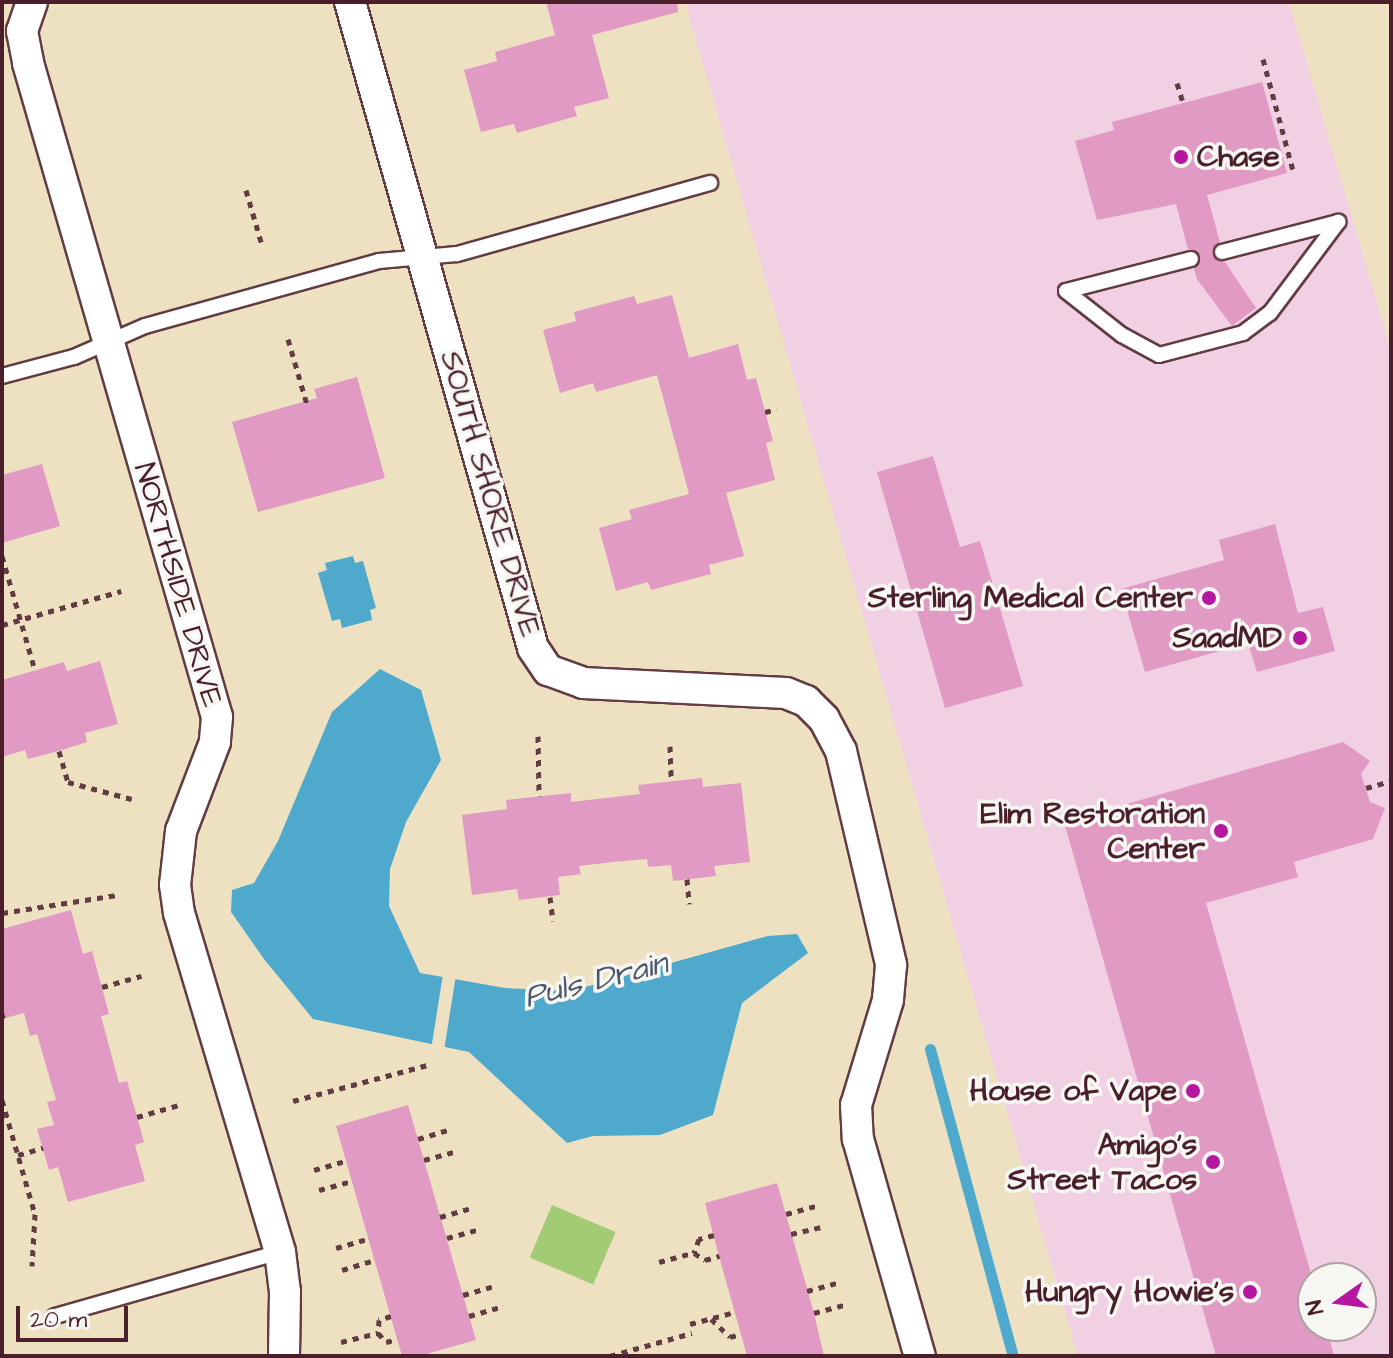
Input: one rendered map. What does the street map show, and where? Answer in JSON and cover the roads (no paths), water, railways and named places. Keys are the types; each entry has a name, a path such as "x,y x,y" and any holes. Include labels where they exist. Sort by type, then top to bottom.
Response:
{"street":[{"name":"NORTHSIDE DRIVE","path":"32,2 22,31 28,63 217,717 215,742 181,831 175,885 280,1252 284,1356"},
{"name":"SOUTH SHORE DRIVE","path":"350,2 533,648 548,670 583,683 786,693 806,701 824,719 841,751 891,965 888,1000 856,1105 858,1139 920,1356"}],"lane":[{"path":"2,376 74,357 145,326 379,261 457,254 710,183"},
{"path":"1191,259 1066,291 1122,335 1159,355 1243,333 1270,313 1338,222 1222,252"},
{"path":"55,1316 280,1252"}],"water":[{"path":"353,556 355,563 363,561 376,608 370,610 372,620 342,628 340,619 332,621 318,573 327,570 325,563"},
{"path":"380,669 421,690 441,760 406,822 390,869 389,906 420,973 505,988 571,991 768,936 797,934 808,953 742,1003 713,1115 660,1135 593,1136 567,1143 469,1052 313,1019 264,959 231,912 232,890 254,883 278,841 332,712"}],"waterway":[{"name":"Puls Drain","path":"930,1049 1013,1356"}],"place":[{"name":"Chase","path":"1181,157"},
{"name":"Sterling Medical Center","path":"1209,598"},
{"name":"SaadMD","path":"1300,638"},
{"name":"Elim Restoration Center","path":"1221,831"},
{"name":"House of Vape","path":"1193,1091"},
{"name":"Amigo's Street Tacos","path":"1213,1162"},
{"name":"Hungry Howie's","path":"1250,1292"}]}
